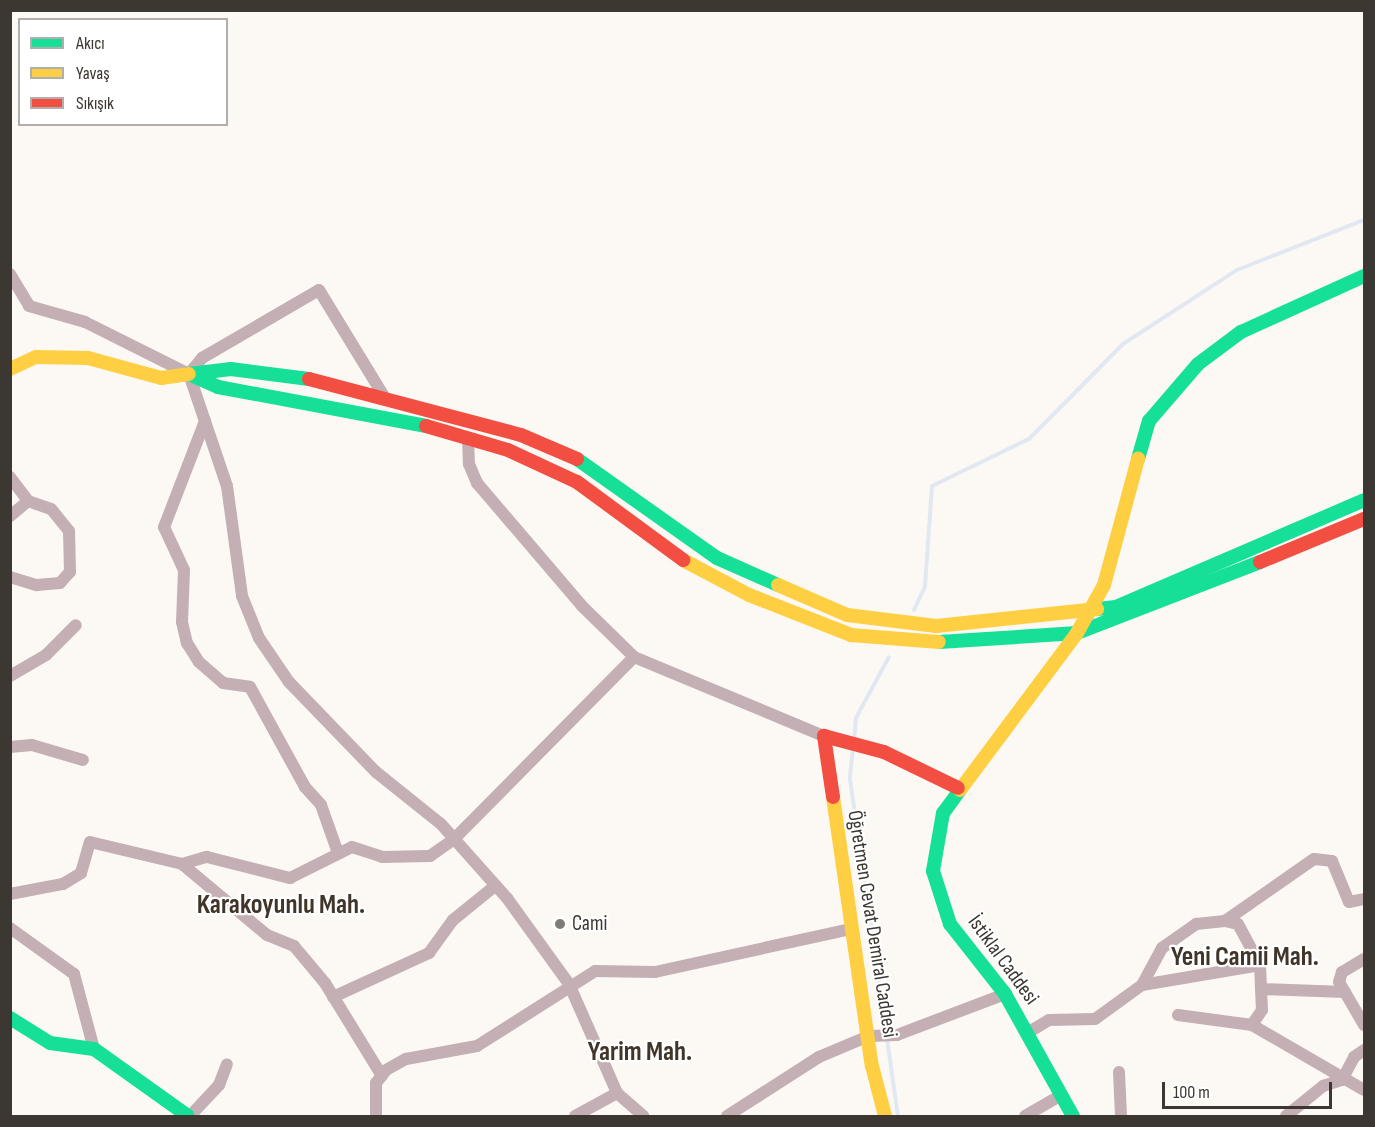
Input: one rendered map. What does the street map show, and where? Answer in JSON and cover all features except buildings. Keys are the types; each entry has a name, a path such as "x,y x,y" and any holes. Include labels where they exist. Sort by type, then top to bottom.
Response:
{"street":[{"path":"10,274 28,306 85,322 218,387 468,438 577,482 705,574 840,632 939,645 1077,633 1156,610 1365,519"},
{"name":"İstiklal Caddesi","path":"1073,1116 1059,1096 1029,1032 1005,994 970,956 940,899 933,871 943,813 958,788 1009,729 1090,612 1108,575 1149,421 1198,364 1241,332 1365,276"},
{"path":"189,374 202,358 319,290 383,394"},
{"path":"10,369 36,357 88,358 161,378 231,369 383,394 520,435 571,456 717,558 848,615 936,626 1090,612 1116,607 1365,500"},
{"path":"189,374 227,486 242,596 259,638 289,682 376,772 454,839 496,885 569,984 617,1093 643,1116"},
{"path":"205,421 164,527 184,570 182,622 187,642 199,663 222,683 250,687 305,787 321,805 338,853"},
{"path":"468,438 469,464 477,483 582,606 634,657 824,736 864,746 958,788"},
{"path":"10,477 28,501 51,509 69,531 70,572 60,584 37,585 10,577"},
{"path":"10,516 28,501"},
{"path":"10,676 46,655 76,625"},
{"path":"182,864 207,857 290,878 352,847 382,857 422,858 454,839 634,657"},
{"name":"Öğretmen Cevat Demiral Caddesi","path":"824,736 851,929 885,1116"},
{"path":"10,747 32,745 83,760"},
{"path":"10,894 63,884 81,873 90,842 182,864 267,935 294,946 333,997 382,1076"},
{"path":"1225,921 1314,860 1332,861 1349,902 1365,899"},
{"path":"333,997 429,953 453,920 496,885"},
{"path":"1029,1032 1048,1020 1095,1019 1142,985 1162,948 1196,924 1225,921 1238,924 1260,964 1262,1010 1252,1025"},
{"path":"10,928 74,974 94,1049"},
{"path":"376,1116 376,1083 406,1059 477,1046 569,984 595,971 655,972 851,929"},
{"path":"1365,959 1342,972 1339,982 1365,1025"},
{"path":"1142,985 1260,964"},
{"path":"1261,989 1345,992"},
{"path":"727,1116 819,1057 869,1036 897,1035 1005,994"},
{"path":"1178,1015 1252,1025 1300,1049 1342,1080 1365,1090"},
{"path":"10,1018 50,1043 94,1049 189,1116 219,1085 227,1064"},
{"path":"1286,1116 1323,1086 1342,1080 1354,1057 1365,1050"},
{"path":"1119,1072 1121,1116"},
{"path":"575,1116 617,1093"},
{"path":"1025,1116 1059,1096"}],"waterway":[{"path":"914,610 925,586 932,486 1029,439 1123,344 1237,270 1364,220"},
{"path":"854,741 856,718 889,657"},
{"path":"853,748 850,779 898,1116"}],"traffic: fast":[{"path":"1138,459 1149,421 1198,364 1241,332 1364,276"},
{"path":"309,379 231,369 189,374 218,387 426,426"},
{"path":"577,459 717,558 778,585"},
{"path":"1097,609 1116,607 1364,500"},
{"path":"939,642 1077,633 1260,562"},
{"path":"960,790 943,813 933,871 950,924 1005,994 1073,1116"},
{"path":"10,1018 50,1043 94,1049 188,1116"}],"traffic: slow":[{"path":"10,369 36,357 88,358 161,378 189,374"},
{"path":"960,790 1077,633 1104,585 1138,459"},
{"path":"683,560 749,595 851,635 939,642"},
{"path":"778,585 847,615 936,626 1097,609"},
{"path":"833,797 872,1066 885,1116"}],"traffic: jam":[{"path":"309,379 521,435 577,459"},
{"path":"426,426 508,450 577,482 683,560"},
{"path":"1260,562 1364,519"},
{"path":"833,797 824,736 884,752 958,788"}],"place":[{"name":"Cami","path":"560,924"}],"district":[{"name":"Karakoyunlu Mah.","path":"281,906"},
{"name":"Yeni Camii Mah.","path":"1245,958"},
{"name":"Yarim Mah.","path":"640,1053"}]}
